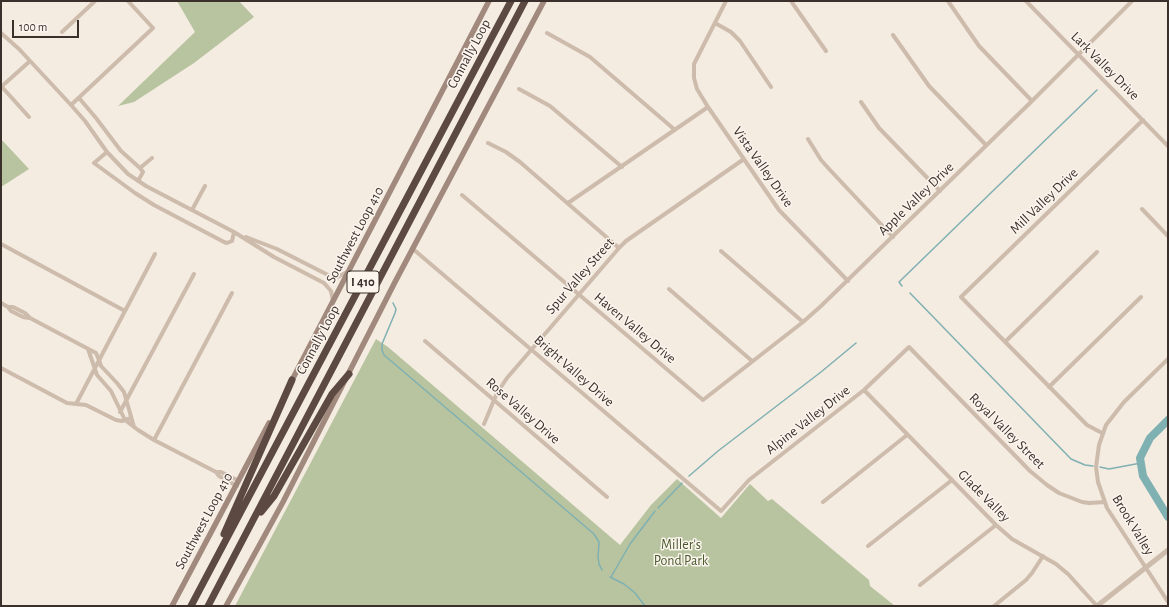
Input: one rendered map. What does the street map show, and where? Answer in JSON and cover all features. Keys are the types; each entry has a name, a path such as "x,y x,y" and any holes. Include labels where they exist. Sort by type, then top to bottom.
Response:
{"highway":[{"name":"Connally Loop","path":"191,606 512,1"},
{"name":"Connally Loop","path":"208,606 525,1"},
{"path":"249,527 274,496 332,394 349,374"},
{"path":"214,563 220,543 292,380"}],"main road":[{"name":"Southwest Loop 410","path":"172,606 384,206 489,1"},
{"path":"226,606 283,502 413,248 544,1"}],"street":[{"path":"62,32 95,1"},
{"path":"71,105 153,28 128,1"},
{"name":"Vista Valley Drive","path":"726,1 694,64 694,78 699,94 779,210 848,281"},
{"path":"791,1 826,51"},
{"path":"948,1 982,50 1032,101"},
{"name":"Lark Valley Drive","path":"1026,1 1168,146"},
{"name":"Apple Valley Drive","path":"703,400 803,322 848,281 1132,1"},
{"path":"715,22 731,32 740,41 771,87"},
{"path":"1,33 30,61 71,105 118,165 138,181 234,232 274,257 324,283 331,291 333,302"},
{"path":"547,33 590,57 675,130"},
{"path":"894,35 929,86 986,145"},
{"path":"29,117 1,87 30,61"},
{"path":"519,89 550,106 622,167"},
{"path":"79,98 121,151 143,172 138,181"},
{"path":"861,102 878,128 940,191"},
{"path":"568,204 708,107"},
{"name":"Mill Valley Drive","path":"1006,341 961,296 1143,120"},
{"path":"808,139 821,160 893,237"},
{"path":"488,143 506,152 520,162 619,248"},
{"path":"107,152 94,163 154,205 224,242 227,243 232,241 234,232"},
{"path":"140,168 152,158"},
{"name":"Spur Valley Street","path":"484,424 501,386 531,349 619,248 626,241 744,159"},
{"path":"192,210 205,186"},
{"name":"Haven Valley Drive","path":"462,195 703,400"},
{"path":"1142,209 1168,236"},
{"path":"234,232 278,249 330,276 341,276 349,271"},
{"path":"1,244 125,311"},
{"name":"Bright Valley Drive","path":"413,248 721,511"},
{"path":"721,251 803,322"},
{"path":"1096,252 1006,341 1087,425 1102,434"},
{"path":"76,404 155,254"},
{"path":"295,268 299,260"},
{"path":"120,412 194,274"},
{"path":"669,288 752,361"},
{"path":"154,440 232,293"},
{"path":"1050,387 1141,297"},
{"path":"1,303 8,306 11,311 23,317 30,318 96,353 100,360 101,366 121,388 134,427"},
{"name":"Rose Valley Drive","path":"425,341 607,497"},
{"name":"Alpine Valley Drive","path":"721,511 749,480 864,390 909,347"},
{"name":"Royal Valley Street","path":"909,347 1030,471 1047,485 1059,493 1082,502 1105,502"},
{"path":"88,349 97,375 111,391 125,420 154,440 216,472 221,472 238,484"},
{"name":"Brook Valley","path":"1168,359 1118,409 1106,425 1102,434 1098,452 1097,476 1105,502 1115,521 1168,602"},
{"path":"1,368 67,403 86,405 116,420 131,418"},
{"name":"Glade Valley","path":"864,390 996,525 1018,543 1043,556 1068,574 1097,606"},
{"path":"823,502 907,435"},
{"path":"868,546 952,480"},
{"path":"920,585 996,525"},
{"path":"1097,606 1168,550"},
{"path":"994,606 1026,580 1043,556"}],"green space":[{"path":"177,1 239,1 254,17 194,63 134,102 118,106 195,32"},
{"path":"1,139 29,169 1,187"},
{"name":"Miller's Pond Park","path":"376,339 388,347 620,545 651,505 677,479 721,518 750,484 768,501 772,499 869,580 870,586 895,606 235,606"}],"waterway":[{"path":"902,286 899,282 1097,90"},
{"path":"910,293 1071,459 1085,465 1093,466"},
{"path":"393,303 396,309 382,344 384,355 594,534 599,542 598,557 602,570"},
{"path":"689,476 718,451 821,372 856,343"},
{"path":"1168,420 1150,438 1140,458 1143,476 1168,517"},
{"path":"1100,467 1109,469 1141,463"},
{"path":"658,508 682,483"},
{"path":"611,577 630,544 655,511"},
{"path":"610,577 624,584 635,593 645,606"}]}
